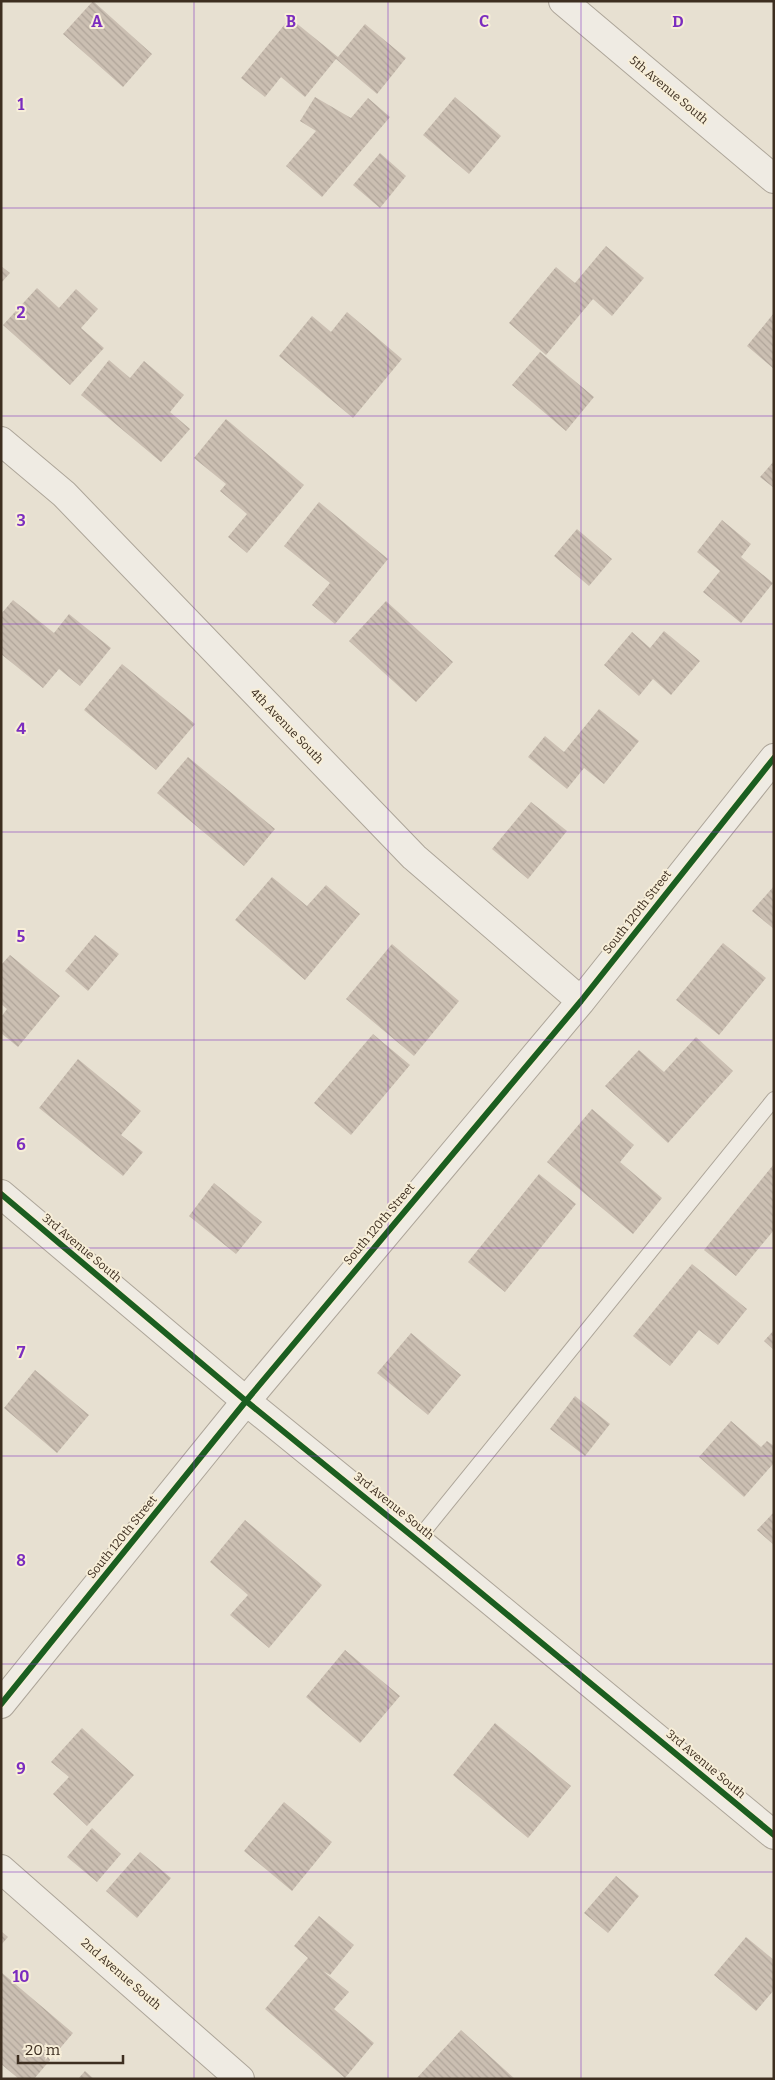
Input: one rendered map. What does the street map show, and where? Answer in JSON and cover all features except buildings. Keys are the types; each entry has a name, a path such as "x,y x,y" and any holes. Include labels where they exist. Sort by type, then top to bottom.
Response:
{"street":[{"name":"5th Avenue South","path":"564,1 774,179"},
{"name":"4th Avenue South","path":"1,441 64,494 414,857 581,1000"},
{"name":"South 120th Street","path":"1,1704 246,1401 581,1000 774,758"},
{"name":"3rd Avenue South","path":"1,1194 246,1401 418,1540 774,1835"},
{"name":"2nd Avenue South","path":"1,1869 240,2079"}],"lane":[{"path":"418,1540 774,1099"}],"cycle path":[{"path":"1,1704 246,1401 581,1001 774,758"},
{"path":"1,1194 246,1401 774,1835"}]}
